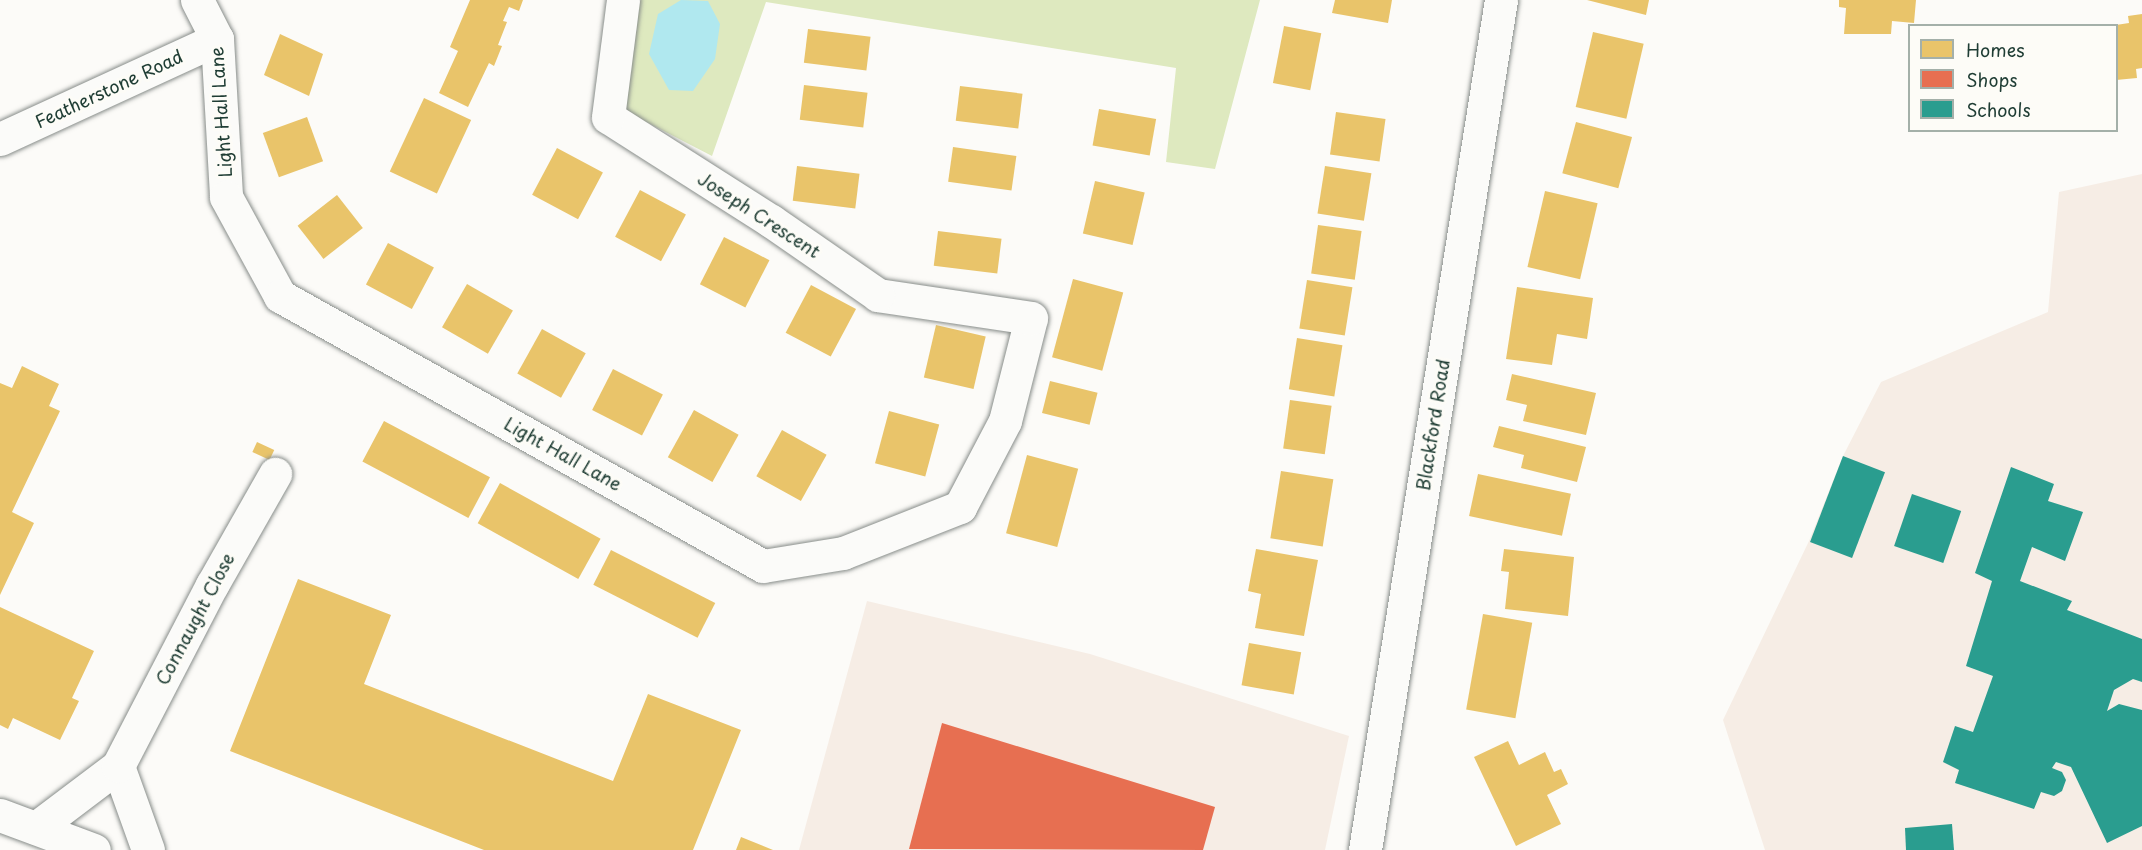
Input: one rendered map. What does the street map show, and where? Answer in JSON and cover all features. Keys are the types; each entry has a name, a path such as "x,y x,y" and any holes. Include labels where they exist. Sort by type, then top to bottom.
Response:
{"main road":[{"name":"Light Hall Lane","path":"197,0 217,39 226,197 280,296 764,566 843,553 960,507 1005,421 1031,318"},
{"name":"Joseph Crescent","path":"623,0 608,117 771,221 878,295 1031,318"},
{"name":"Blackford Road","path":"1365,850 1501,0"},
{"name":"Featherstone Road","path":"0,139 217,39"},
{"name":"Connaught Close","path":"36,828 118,766 212,585 275,474"},
{"path":"118,766 148,850"},
{"path":"0,815 94,850"}],"shaded area":[{"path":"2142,174 2142,850 1765,850 1723,720 1809,541 1843,456 1881,382 2048,312 2059,192"},
{"path":"867,601 1090,654 1349,736 1325,850 799,850"}],"green space":[{"path":"640,0 1260,0 1215,169 1166,162 1176,68 766,2 712,156 625,111"}],"water":[{"path":"681,0 708,1 720,24 715,59 693,91 669,90 649,54 658,14"}],"building: Homes":[{"path":"470,0 523,0 519,11 509,7 503,21 507,22 498,45 502,46 494,66 489,63 468,107 439,93 458,51 450,47"},
{"path":"1335,0 1392,0 1388,23 1332,13"},
{"path":"1587,0 1649,0 1646,15"},
{"path":"1839,0 1916,0 1914,23 1892,21 1891,34 1844,34 1846,8 1839,7"},
{"path":"2142,14 2142,68 2136,69 2137,78 2118,80 2118,25 2129,23 2128,16"},
{"path":"1284,26 1321,33 1310,90 1273,83"},
{"path":"808,29 871,37 866,70 804,63"},
{"path":"1593,32 1644,44 1626,119 1576,107"},
{"path":"280,34 323,54 309,96 264,75"},
{"path":"804,85 868,93 863,128 800,120"},
{"path":"960,86 1023,94 1018,128 956,121"},
{"path":"424,98 471,120 437,193 390,171"},
{"path":"1099,109 1156,119 1150,156 1093,145"},
{"path":"1336,112 1386,119 1380,162 1330,155"},
{"path":"307,117 323,161 279,177 263,133"},
{"path":"1576,122 1632,137 1618,188 1562,173"},
{"path":"953,147 1016,156 1012,191 948,182"},
{"path":"557,148 603,172 578,219 532,195"},
{"path":"797,166 860,174 855,208 793,201"},
{"path":"1325,166 1371,173 1364,221 1317,213"},
{"path":"1095,181 1145,192 1133,245 1083,234"},
{"path":"640,190 686,214 661,261 615,237"},
{"path":"1545,191 1598,203 1580,279 1527,267"},
{"path":"337,195 363,228 323,259 298,226"},
{"path":"1318,225 1362,231 1355,280 1311,274"},
{"path":"938,231 1002,239 997,274 934,266"},
{"path":"724,237 769,260 745,307 700,284"},
{"path":"388,243 434,267 412,309 366,284"},
{"path":"1073,279 1123,292 1102,371 1052,357"},
{"path":"1307,280 1352,287 1345,336 1299,328"},
{"path":"467,284 513,310 488,354 442,327"},
{"path":"811,285 856,309 831,357 786,333"},
{"path":"1517,287 1593,298 1587,339 1557,334 1552,365 1506,359"},
{"path":"936,325 986,336 974,389 924,378"},
{"path":"542,329 586,353 561,398 517,374"},
{"path":"1297,338 1342,345 1334,397 1289,389"},
{"path":"22,366 59,384 49,406 60,411 12,512 34,523 0,595 0,383 12,388"},
{"path":"613,369 663,394 642,435 592,410"},
{"path":"1512,374 1596,393 1586,435 1523,421 1527,405 1506,400"},
{"path":"1050,381 1098,393 1090,425 1042,413"},
{"path":"1290,400 1332,406 1325,454 1283,449"},
{"path":"694,410 739,435 712,482 668,457"},
{"path":"889,411 939,424 925,477 875,463"},
{"path":"384,421 490,477 468,518 362,462"},
{"path":"1499,426 1586,447 1577,482 1521,468 1524,455 1493,447"},
{"path":"782,430 827,455 801,501 756,476"},
{"path":"257,442 274,450 270,460 252,452"},
{"path":"1027,455 1078,469 1057,547 1006,533"},
{"path":"1281,471 1333,479 1323,546 1270,538"},
{"path":"1478,474 1571,494 1562,536 1469,516"},
{"path":"500,483 601,539 578,579 478,523"},
{"path":"1256,549 1318,560 1304,636 1255,628 1261,594 1248,591"},
{"path":"1504,549 1574,557 1568,616 1505,609 1509,572 1501,571"},
{"path":"611,550 715,603 698,638 593,585"},
{"path":"298,579 391,615 364,684 613,781 648,694 741,730 693,850 484,850 230,751"},
{"path":"0,607 94,651 72,698 79,701 60,740 13,718 8,729 0,725"},
{"path":"1483,614 1532,623 1515,718 1466,710"},
{"path":"1249,643 1301,652 1294,695 1242,685"},
{"path":"1508,741 1519,765 1545,752 1554,772 1561,769 1568,784 1547,795 1561,824 1516,846 1474,757"},
{"path":"741,837 773,850 736,850"}],"building: Shops":[{"path":"942,723 1215,807 1203,850 909,849"}],"building: Schools":[{"path":"1843,456 1885,472 1852,558 1810,542"},
{"path":"2011,467 2054,484 2048,501 2083,512 2065,561 2032,547 2020,581 2072,601 2067,610 2142,639 2142,682 2133,679 2114,690 2107,711 2119,704 2142,710 2142,826 2107,843 2071,767 2056,762 2052,768 2062,772 2066,780 2062,791 2054,796 2041,792 2034,809 1955,783 1959,770 1943,762 1955,726 1973,732 1993,676 1966,666 1992,581 1975,573"},
{"path":"1912,494 1961,511 1943,563 1894,546"},
{"path":"1952,824 1954,850 1906,850 1905,828"}]}
